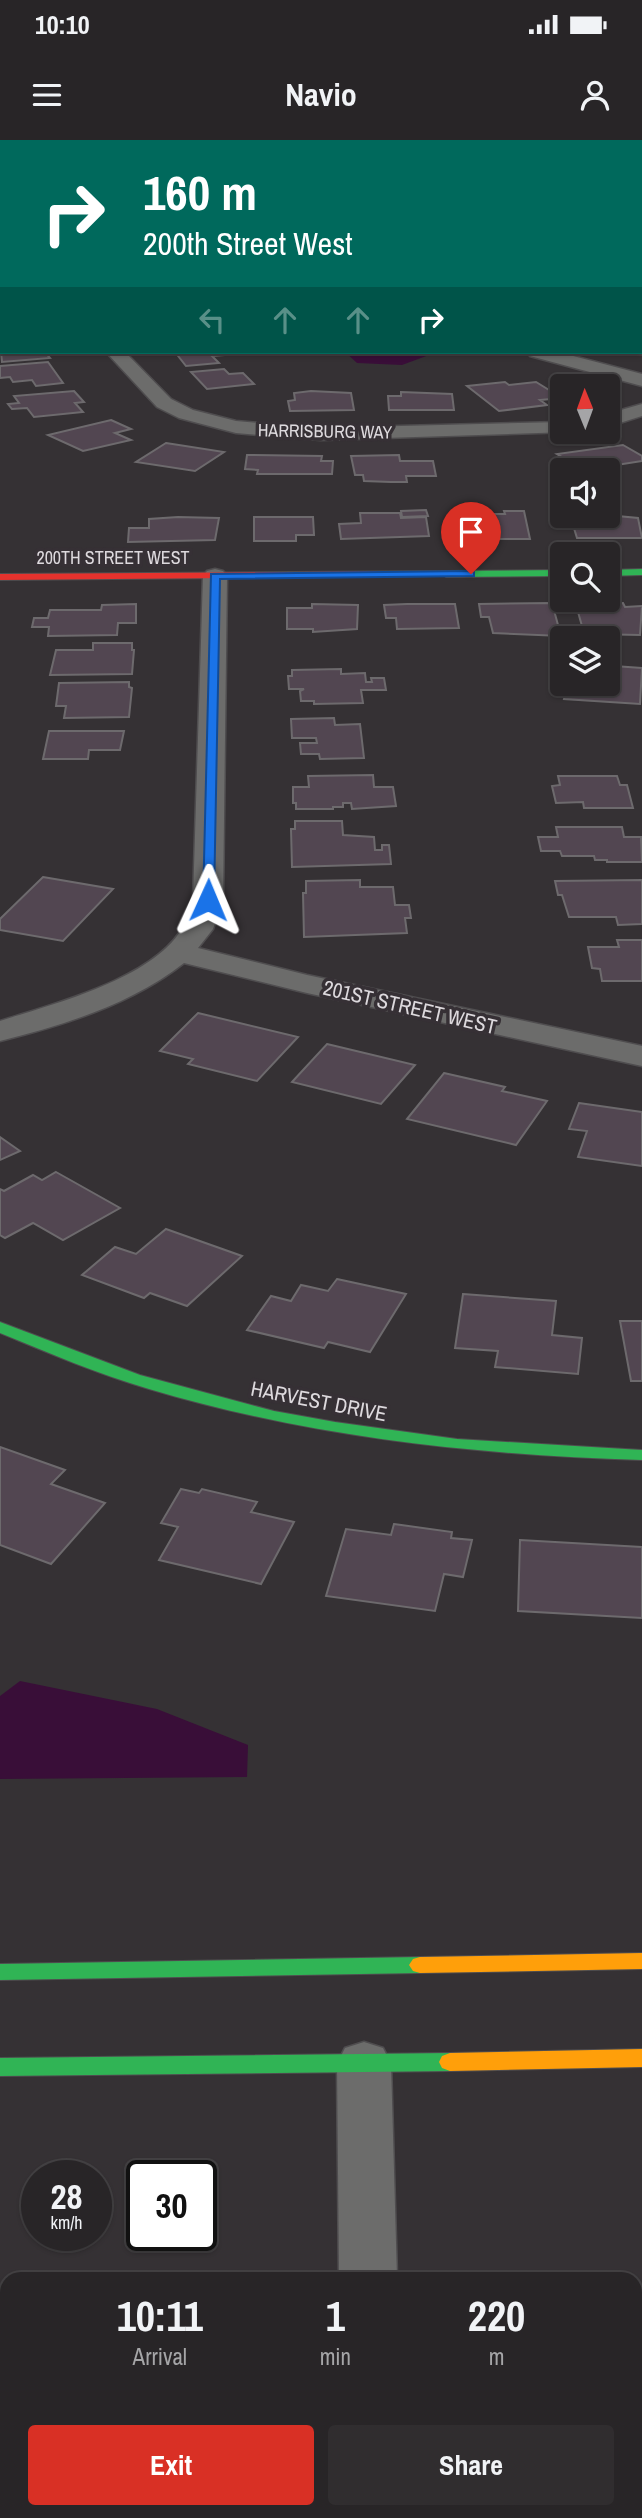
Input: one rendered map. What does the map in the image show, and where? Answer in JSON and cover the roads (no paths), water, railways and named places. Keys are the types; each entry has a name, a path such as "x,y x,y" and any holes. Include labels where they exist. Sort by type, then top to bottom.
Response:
{"street":[{"name":"HARRISBURG WAY","path":"117,354 164,403 193,417 236,427 321,434 550,428"},
{"path":"544,354 642,380"},
{"path":"620,417 642,410"},
{"path":"620,573 642,572"},
{"name":"200TH STREET WEST","path":"0,577 550,573"},
{"path":"0,1031 102,998 135,984 179,952 203,920 208,900 215,576"},
{"name":"201ST STREET WEST","path":"179,952 294,981 642,1056"},
{"name":"HARVEST DRIVE","path":"0,1327 132,1378 274,1416 390,1437 486,1448 591,1455 642,1455"},
{"path":"0,1972 642,1961"},
{"path":"0,2067 364,2064 642,2058"},
{"path":"364,2064 368,2272"}]}
